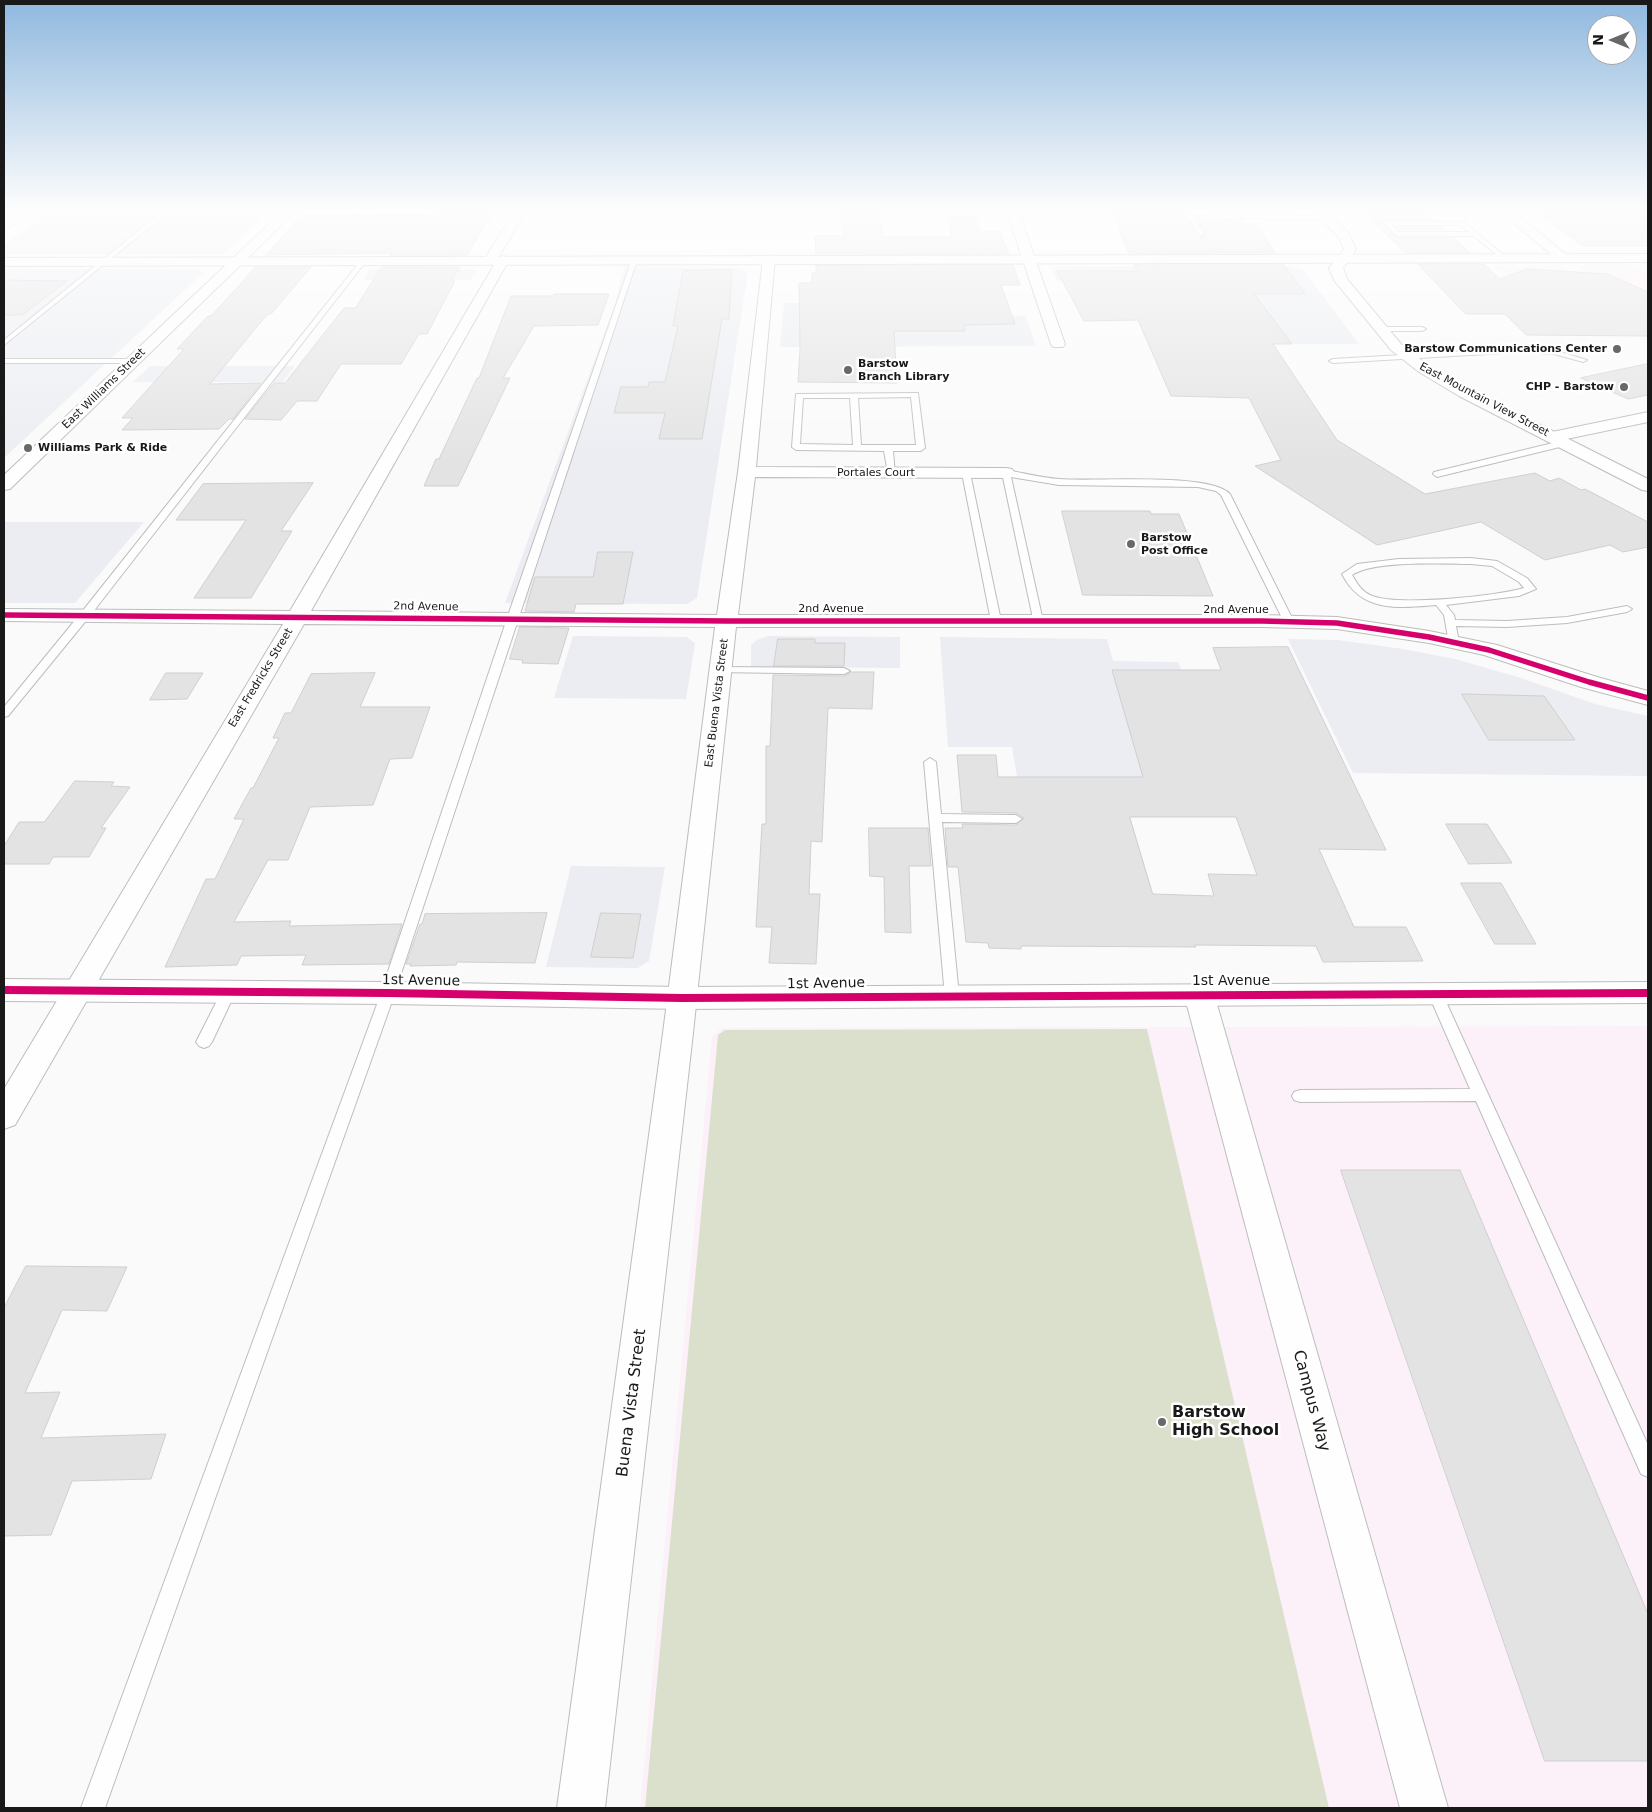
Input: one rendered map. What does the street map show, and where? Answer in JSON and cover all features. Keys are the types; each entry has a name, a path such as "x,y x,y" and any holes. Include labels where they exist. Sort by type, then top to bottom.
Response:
{"street":[{"name":"East Williams Street","path":"4,485 203,295"},
{"name":"East Fredricks Street","path":"4,1116 298,616 477,295"},
{"name":"East Buena Vista Street","path":"682,998 727,621 747,472 765,295"},
{"path":"1042,295 1058,344"},
{"name":"East Mountain View Street","path":"1353,295 1396,347 1407,357 1465,392 1648,486"},
{"path":"1558,440 1648,417"},
{"name":"Portales Court","path":"747,472 1006,473"},
{"name":"2nd Avenue","path":"4,615 727,621 1337,623 1452,633 1489,650 1589,682 1648,698"},
{"name":"1st Avenue","path":"4,990 229,991 682,998 1648,993"},
{"name":"Campus Way","path":"1198,994 1424,1808"},
{"name":"Buena Vista Street","path":"581,1808 682,998"}],"lane":[{"path":"4,343 64,295"},
{"path":"4,714 85,615 337,295"},
{"path":"93,1808 388,993 622,295"},
{"path":"1381,329 1422,329"},
{"path":"1333,361 1522,350 1554,352 1583,360"},
{"path":"4,361 133,361"},
{"path":"798,396 854,396 915,396 921,448 796,447 798,396"},
{"path":"854,396 857,448"},
{"path":"1437,474 1558,440"},
{"path":"888,448 892,473"},
{"path":"966,473 996,621"},
{"path":"1038,621 1006,473 1059,482 1181,483 1212,487 1225,494 1289,622"},
{"path":"1400,562 1494,562 1523,580 1532,589 1519,593 1438,601 1393,604 1367,598 1353,587 1347,574 1357,567 1400,562"},
{"path":"1438,601 1449,615 1452,633 1507,624 1567,620 1627,609"},
{"path":"721,670 844,670"},
{"path":"930,762 952,996"},
{"path":"935,818 1016,819"},
{"path":"204,1042 229,991"},
{"path":"1435,993 1648,1467"},
{"path":"1300,1096 1480,1095"}],"shaded area":[{"path":"4,295 180,295 4,458"},
{"path":"617,295 744,295 697,598 687,604 505,603"},
{"path":"1126,295 1322,295 1359,344 1190,344"},
{"path":"1524,295 1648,295 1648,315 1547,315"},
{"path":"784,303 927,303 930,316 1026,316 1036,346 780,347"},
{"path":"150,366 295,366 283,382 133,382"},
{"path":"4,522 144,522 75,603 4,603"},
{"path":"573,636 687,637 695,643 686,699 554,698"},
{"path":"768,636 900,637 900,668 751,667 751,645 757,640"},
{"path":"940,637 1107,639 1113,661 1178,662 1236,807 1022,806 1012,747 948,747"},
{"path":"1288,639 1338,640 1403,649 1455,659 1521,678 1595,704 1648,716 1648,776 1353,773"},
{"path":"571,866 665,867 649,961 638,968 546,967"},
{"name":"Barstow High School","path":"1648,1026 1648,1808 640,1808 712,1036 722,1028"}],"green space":[{"path":"1147,1029 1329,1808 645,1808 718,1035 725,1030"}],"building":[{"path":"4,295 49,295 22,315 4,315"},
{"path":"231,295 288,295 271,314 268,314 210,384 261,383 233,419 229,419 219,429 122,430 133,418 122,418 184,349 177,349 208,316 211,316"},
{"path":"364,295 448,295 427,334 419,334 401,364 341,364 317,401 297,401 281,420 245,419 274,383 285,383 344,308 355,308"},
{"path":"609,295 598,325 534,326 503,378 510,378 458,486 424,486 436,459 439,459 477,378 479,378 511,296"},
{"path":"679,295 730,295 729,319 722,319 702,439 659,439 665,413 614,413 621,387 648,387 649,382 665,382 678,326 673,326"},
{"path":"799,295 1004,295 1015,324 964,325 965,331 894,331 897,383 798,382 800,349"},
{"path":"1070,295 1254,295 1292,344 1273,344 1337,440 1425,494 1535,473 1550,481 1559,478 1581,490 1585,489 1648,522 1648,547 1623,552 1610,545 1545,560 1481,522 1377,545 1255,466 1281,460 1249,398 1171,396 1138,320 1084,321"},
{"path":"1447,295 1648,295 1648,336 1526,335 1505,314 1466,314"},
{"name":"CHP - Barstow","path":"1648,364 1648,395 1628,399 1581,378"},
{"path":"313,483 281,531 292,531 251,598 194,598 246,520 176,520 203,484"},
{"name":"Barstow Post Office","path":"1062,511 1150,511 1151,514 1179,514 1213,596 1083,595"},
{"path":"598,552 633,552 623,604 576,604 574,612 525,611 535,577 593,577"},
{"path":"520,627 569,628 558,664 522,663 523,660 510,659"},
{"path":"778,639 815,639 815,643 845,643 844,666 774,666"},
{"path":"1288,647 1386,850 1319,849 1354,927 1406,927 1423,961 1323,962 1316,946 1021,946 1021,949 989,948 988,943 966,942 958,867 948,867 945,828 963,828 962,824 1016,825 1024,818 1016,813 962,812 957,755 996,755 998,777 1143,777 1112,670 1221,670 1213,648","holes":["1130,817 1236,817 1257,875 1208,874 1214,896 1153,894"]},
{"path":"852,672 874,672 872,709 828,708 822,842 811,841 809,894 820,894 816,964 769,963 772,927 756,927 762,824 766,824 766,746 770,746 773,675 844,676"},
{"path":"166,673 203,673 187,699 150,700"},
{"path":"375,673 360,707 430,707 412,758 390,759 373,805 310,807 288,860 268,860 234,922 291,921 289,926 402,924 389,964 302,965 306,955 241,956 237,965 165,967 206,879 215,879 244,819 234,819 251,788 253,788 279,738 273,738 285,713 291,713 311,674"},
{"path":"1462,694 1544,696 1575,740 1489,740"},
{"path":"75,781 114,782 111,786 130,787 101,828 106,828 89,857 53,857 49,864 4,864 4,846 19,822 44,822"},
{"path":"1446,824 1487,824 1512,863 1469,864"},
{"path":"869,828 928,828 931,866 909,866 911,933 885,932 884,877 870,876"},
{"path":"1461,883 1501,883 1536,944 1495,944"},
{"path":"547,913 535,963 457,962 456,965 410,966 411,964 406,964 425,914"},
{"path":"601,913 641,914 633,958 591,957"},
{"path":"1341,1170 1460,1170 1648,1614 1648,1761 1545,1761"},
{"path":"26,1266 127,1267 107,1311 62,1310 25,1393 60,1392 41,1438 166,1434 151,1479 72,1481 51,1535 4,1536 4,1308"}],"cycle path":[{"path":"4,615 727,621 1262,621 1337,623 1429,637 1489,650 1589,682 1648,698"},
{"path":"4,990 388,993 682,998 1648,993"}],"place":[{"name":"Barstow Communications Center","path":"1617,349"},
{"name":"Barstow Branch Library","path":"848,370"},
{"name":"CHP - Barstow","path":"1624,387"},
{"name":"Williams Park & Ride","path":"28,448"},
{"name":"Barstow Post Office","path":"1131,544"},
{"name":"Barstow High School","path":"1162,1422"}]}
